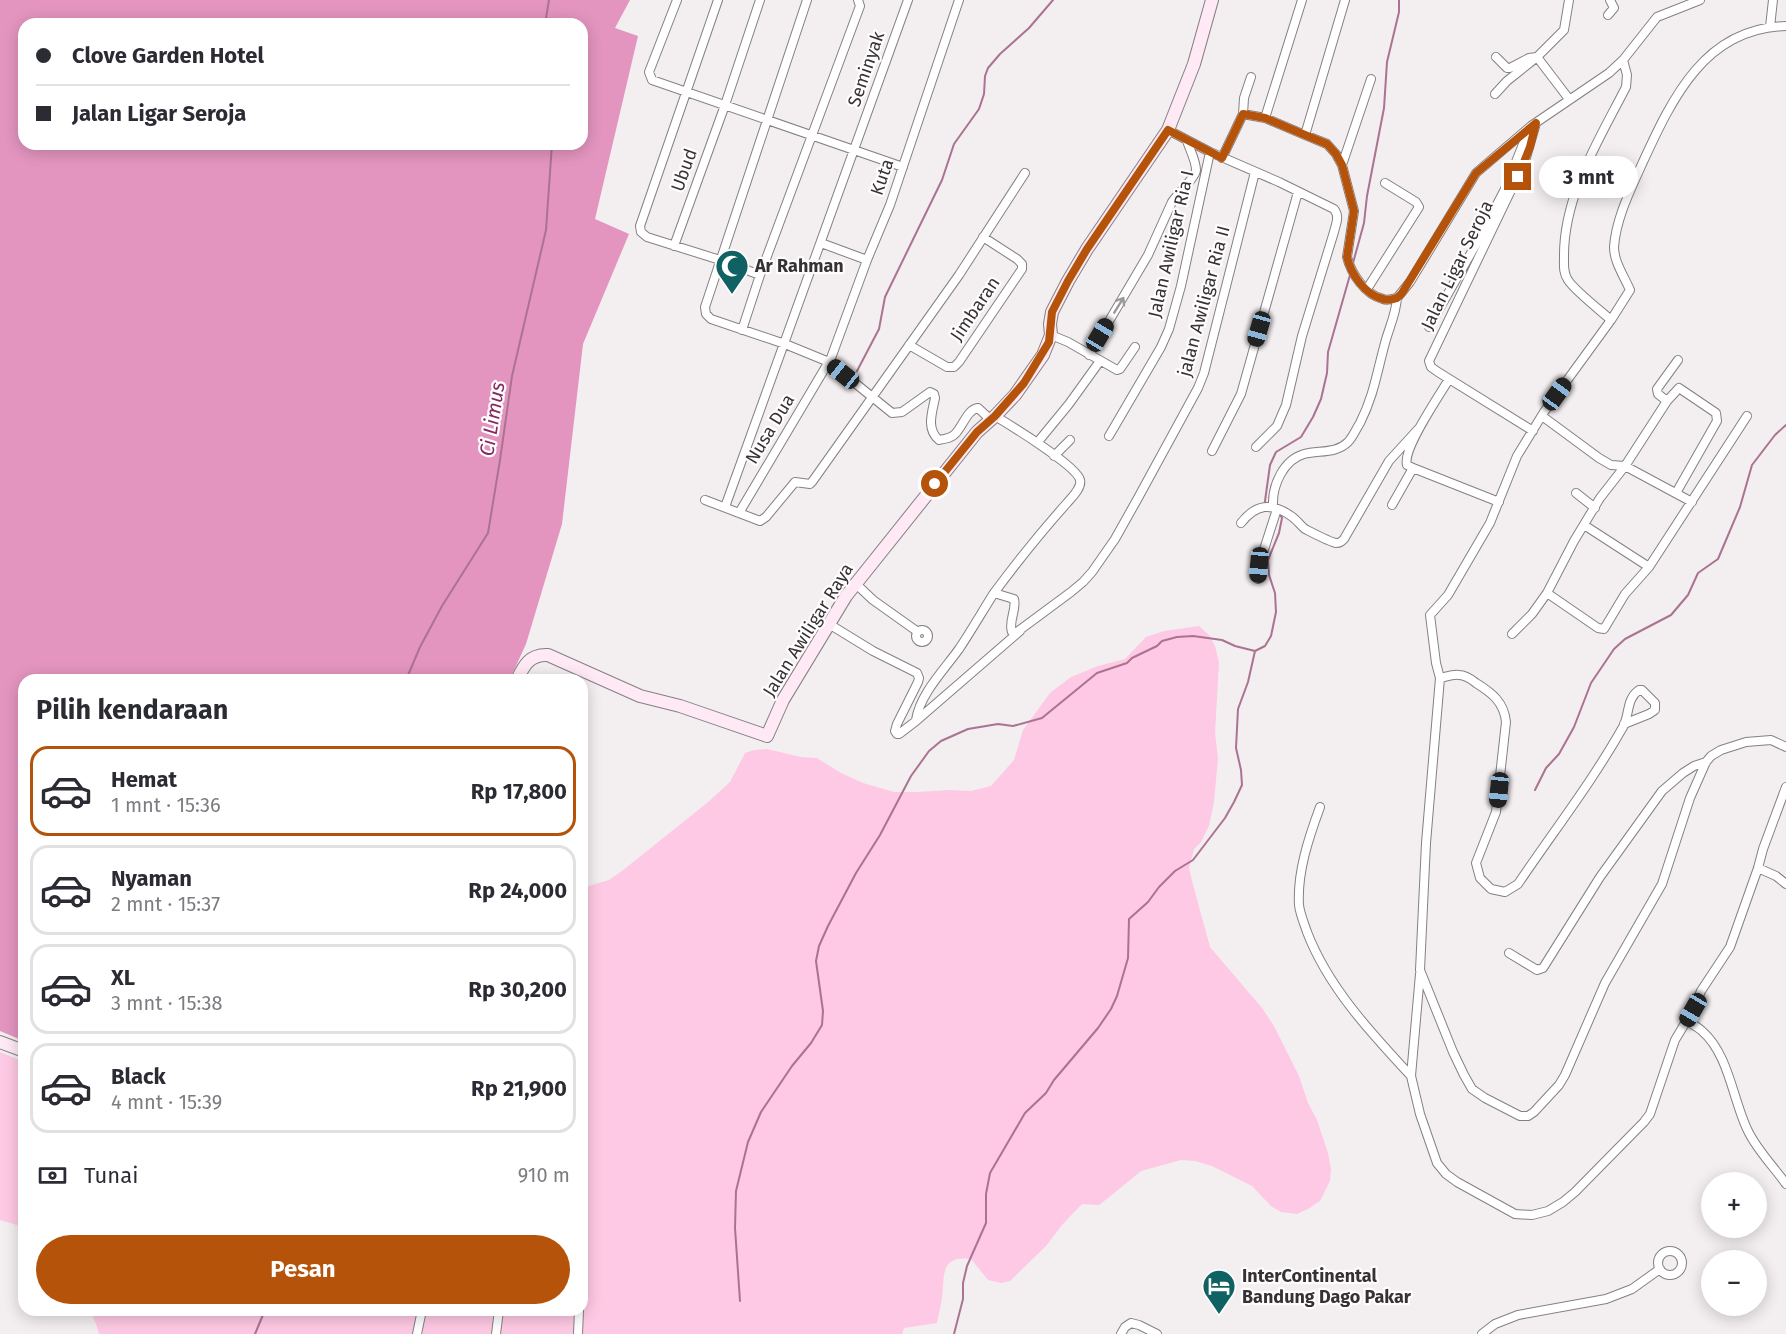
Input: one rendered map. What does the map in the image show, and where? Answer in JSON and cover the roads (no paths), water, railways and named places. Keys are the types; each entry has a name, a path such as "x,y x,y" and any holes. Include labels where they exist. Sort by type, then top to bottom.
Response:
{"street":[{"path":"677,0 649,72 652,80 903,167"},
{"path":"685,92 718,0"},
{"path":"725,105 760,0"},
{"path":"807,0 720,260 705,307 706,314 711,320 785,344 829,362 888,410 896,413 902,412 926,393 934,394 930,427 933,435 939,440 949,438 956,433 971,410 978,408 1037,442 1075,471 1080,478 1080,485 1075,493 1037,536 994,593 930,689 917,713 916,721 899,734 895,731 897,724 918,682 917,674 829,624"},
{"name":"Seminyak","path":"813,135 860,6 858,0"},
{"name":"Seminyak","path":"855,149 908,0"},
{"name":"Kuta","path":"829,362 890,205 959,0"},
{"name":"Jalan Awiligar Raya","path":"521,674 529,660 540,655 548,655 640,696 680,706 767,736 783,700 846,596 977,432 993,418 1024,383 1043,355 1051,335 1052,312 1068,281 1087,249 1168,130 1194,64 1212,0"},
{"path":"1265,118 1302,0"},
{"path":"1305,135 1345,0"},
{"path":"1495,94 1564,30 1569,0"},
{"path":"1608,15 1614,8 1610,0"},
{"path":"1258,579 1275,508 1273,495 1281,472 1304,454 1339,449 1354,433 1371,398 1384,345 1396,309 1397,298 1410,282 1476,173 1533,124 1598,81 1623,60 1657,17 1700,0"},
{"path":"1770,27 1773,0"},
{"path":"1786,26 1752,31 1728,43 1705,59 1681,88 1635,179 1619,223 1614,248 1630,290 1542,416 1517,456 1490,524 1453,588 1430,615 1440,678 1426,843 1420,970 1411,1076 1420,1114 1437,1163 1446,1174 1456,1182 1515,1214 1532,1215 1548,1211 1563,1203 1575,1192 1644,1122 1650,1114 1675,1040 1701,991 1730,946 1786,787"},
{"path":"1496,57 1510,68 1529,58 1537,57"},
{"path":"1537,57 1569,99"},
{"path":"1611,320 1568,282 1564,270 1564,243 1569,208 1587,163 1626,87 1627,75 1623,60"},
{"path":"1222,158 1243,114 1244,98 1251,77"},
{"path":"1342,165 1371,79"},
{"name":"Ubud","path":"685,92 640,226 641,231 647,237 674,246 725,105"},
{"path":"1243,114 1265,118 1332,148 1342,165 1354,211 1347,257 1354,276 1382,299 1397,298"},
{"path":"1429,327 1506,187 1533,124"},
{"name":"Jalan Ligar Seroja","path":"1449,379 1431,367 1429,361 1521,172 1530,147 1533,124"},
{"path":"1168,130 1336,211 1338,218 1302,336 1286,405 1277,426 1256,447"},
{"path":"742,330 760,275 813,135"},
{"path":"1089,354 1148,255 1172,202 1194,176 1196,168 1187,141"},
{"name":"Kuta","path":"785,344 855,149"},
{"name":"Jalan Awiligar Ria I","path":"1109,436 1161,347 1169,329 1181,286 1210,152"},
{"name":"jalan Awiligar Ria II","path":"916,721 1020,631 1083,582 1114,539 1191,401 1204,373 1255,172"},
{"name":"Jimbaran","path":"872,396 959,275 1025,173"},
{"path":"1367,289 1419,207 1416,202 1385,183"},
{"path":"1212,451 1241,394 1298,192"},
{"name":"Jimbaran","path":"909,345 947,367 954,367 959,362 1022,268 1022,264 1017,259 983,237"},
{"path":"821,243 867,260"},
{"path":"674,246 760,275"},
{"path":"1051,335 1119,370 1135,347"},
{"path":"725,507 785,344"},
{"path":"1667,401 1658,394 1657,389 1678,360"},
{"path":"1037,442 1069,404 1100,361"},
{"name":"Nusa Dua","path":"739,513 829,362"},
{"path":"1499,502 1407,465 1405,460 1408,452 1449,379 1533,431"},
{"path":"1512,634 1532,614 1547,593 1594,508 1625,466 1667,401 1676,389 1680,389 1716,413 1717,421 1676,493"},
{"path":"705,500 760,521 795,482 810,484 812,482 872,396"},
{"path":"1542,416 1611,465 1625,466 1692,502"},
{"path":"1547,593 1603,630 1624,594 1649,567 1747,416"},
{"path":"1241,522 1249,513 1259,508 1275,508 1291,516 1305,529 1334,543 1340,542 1344,539 1389,460 1420,427"},
{"path":"1054,456 1070,440"},
{"path":"1392,505 1413,468"},
{"path":"1576,493 1594,508"},
{"path":"1584,525 1649,567"},
{"path":"856,585 918,632"},
{"path":"994,593 1014,599 1011,628 1012,632 1020,631"},
{"path":"1440,678 1456,675 1468,678 1494,695 1505,714 1496,812 1476,863 1480,878 1491,889 1505,892 1518,884 1624,724"},
{"path":"1420,970 1472,1089 1520,1116 1528,1116 1559,1085 1565,1075 1605,983 1662,884 1689,798 1706,762 1721,750 1746,742 1771,740 1786,747"},
{"path":"1509,953 1537,970 1543,968 1600,877 1662,791 1683,773 1706,762"},
{"path":"1320,807 1310,834 1301,872 1299,906 1304,922 1316,955 1346,1001 1411,1076"},
{"path":"1758,868 1776,876 1786,884"},
{"path":"1687,1021 1702,1030 1722,1059 1740,1114 1750,1135 1786,1184"},
{"path":"0,1042 18,1049"},
{"path":"1482,1334 1495,1324 1518,1315 1606,1299 1632,1289 1660,1269"},
{"path":"417,1334 421,1316"},
{"path":"495,1334 498,1316"},
{"path":"578,1334 579,1316"},
{"path":"1121,1334 1131,1323 1157,1334"}],"waterway":[{"name":"Ci Limus","path":"546,18 549,0"},
{"path":"857,371 879,329 885,297 942,180 954,144 979,109 988,68 1029,28 1053,0"},
{"path":"1353,263 1364,223 1384,108 1387,62 1399,12 1399,0"},
{"name":"Ci Limus","path":"409,674 442,606 488,533 512,376 546,230 552,150"},
{"path":"1266,505 1270,465 1276,452 1301,437 1321,399 1327,373 1328,352 1350,275"},
{"path":"1535,790 1546,768 1559,754 1574,727 1591,683 1614,649 1625,639 1671,615 1688,595 1698,573 1718,559 1740,507 1752,465 1775,435 1786,425"},
{"path":"740,1301 735,1228 736,1191 748,1142 761,1112 822,1025 823,1011 816,961 819,946 856,873 880,835 911,776 929,751 941,741 968,729 998,724 1013,726 1042,718 1097,673 1127,663 1162,641 1193,636 1222,640 1255,651 1265,646 1271,636 1276,612 1275,593 1269,575 1268,560 1279,533 1282,518 1280,514"},
{"path":"954,1334 963,1299 963,1283 967,1266 986,1223 986,1194 990,1173 1025,1113 1046,1093 1111,1009 1128,958 1129,919 1148,902 1175,871 1193,860 1225,818 1242,785 1236,748 1238,709 1248,682 1255,651"},
{"name":"Ci Limus","path":"255,1334 262,1316"}],"place":[{"name":"Ar Rahman","path":"732,295"},
{"name":"InterContinental Bandung Dago Pakar","path":"1219,1315"}]}
